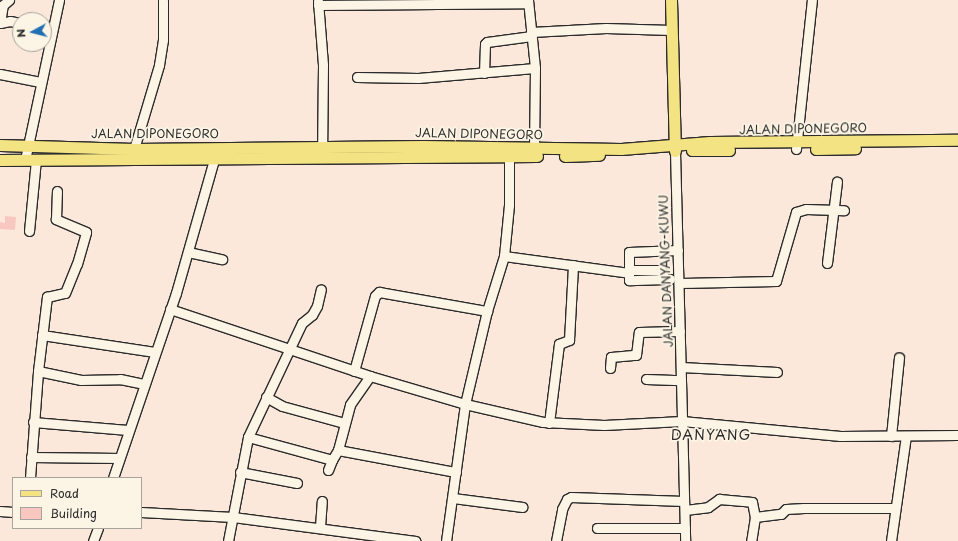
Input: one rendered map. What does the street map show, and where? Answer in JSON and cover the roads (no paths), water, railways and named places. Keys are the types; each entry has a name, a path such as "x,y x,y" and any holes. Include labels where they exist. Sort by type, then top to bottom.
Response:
{"main road":[{"name":"JALAN DANYANG-KUWU","path":"671,0 674,148"},
{"name":"JALAN DIPONEGORO","path":"0,160 216,153 534,152 958,140"},
{"name":"JALAN DIPONEGORO","path":"0,145 216,153"},
{"name":"JALAN DIPONEGORO","path":"796,145 958,147"},
{"name":"JALAN DIPONEGORO","path":"322,152 509,156 534,152"}],"street":[{"path":"52,18 59,0"},
{"path":"134,149 159,65 163,40 163,0"},
{"path":"796,145 812,0"},
{"path":"4,2 0,23 12,21"},
{"path":"322,152 323,65 318,3 528,2 535,68 534,152"},
{"path":"484,73 485,44 487,42 532,34 606,28 671,30"},
{"path":"25,160 45,52"},
{"path":"357,77 418,78 535,68"},
{"path":"0,74 40,82"},
{"name":"JALAN DANYANG-KUWU","path":"674,148 679,281 685,541"},
{"path":"113,477 170,309 216,153"},
{"path":"446,541 465,404 487,311 504,256 509,205 509,156"},
{"path":"29,232 36,160"},
{"path":"827,263 837,182"},
{"path":"30,477 38,371 47,297 65,293 77,264 86,235 84,230 56,219 57,191"},
{"path":"504,256 573,265 629,277 661,270 665,279 679,281 776,281 796,212 806,209 844,210"},
{"path":"629,277 629,252 678,250"},
{"path":"188,252 222,259"},
{"path":"549,422 559,344 569,340 573,265"},
{"path":"228,541 240,472 248,437 289,348 302,323 314,310 321,289"},
{"path":"354,371 375,296 379,292 487,311"},
{"path":"170,309 370,376 465,404 549,422 604,425 682,421 840,436 958,435"},
{"path":"610,368 611,357 636,355 638,332 680,331"},
{"path":"42,335 155,352"},
{"path":"891,436 899,357"},
{"path":"681,367 778,372"},
{"path":"38,371 81,380 120,379 144,384"},
{"path":"328,470 338,450 350,405 370,376"},
{"path":"646,379 681,380"},
{"path":"266,397 282,406 344,423"},
{"path":"34,422 128,430"},
{"path":"891,541 906,436"},
{"path":"248,437 332,460"},
{"path":"338,450 456,472"},
{"path":"31,457 119,458"},
{"path":"240,472 297,483"},
{"path":"556,541 562,509 566,499 571,497 708,507 719,500 749,501 753,505 755,517 751,541"},
{"path":"452,498 522,507"},
{"path":"320,527 322,501"},
{"path":"755,517 781,514 786,509 895,508"},
{"path":"0,511 12,512"},
{"path":"142,512 233,517 320,527 415,541"},
{"path":"597,528 685,528"},
{"path":"94,541 98,529"}],"district":[{"name":"DANYANG","path":"711,435"}]}
